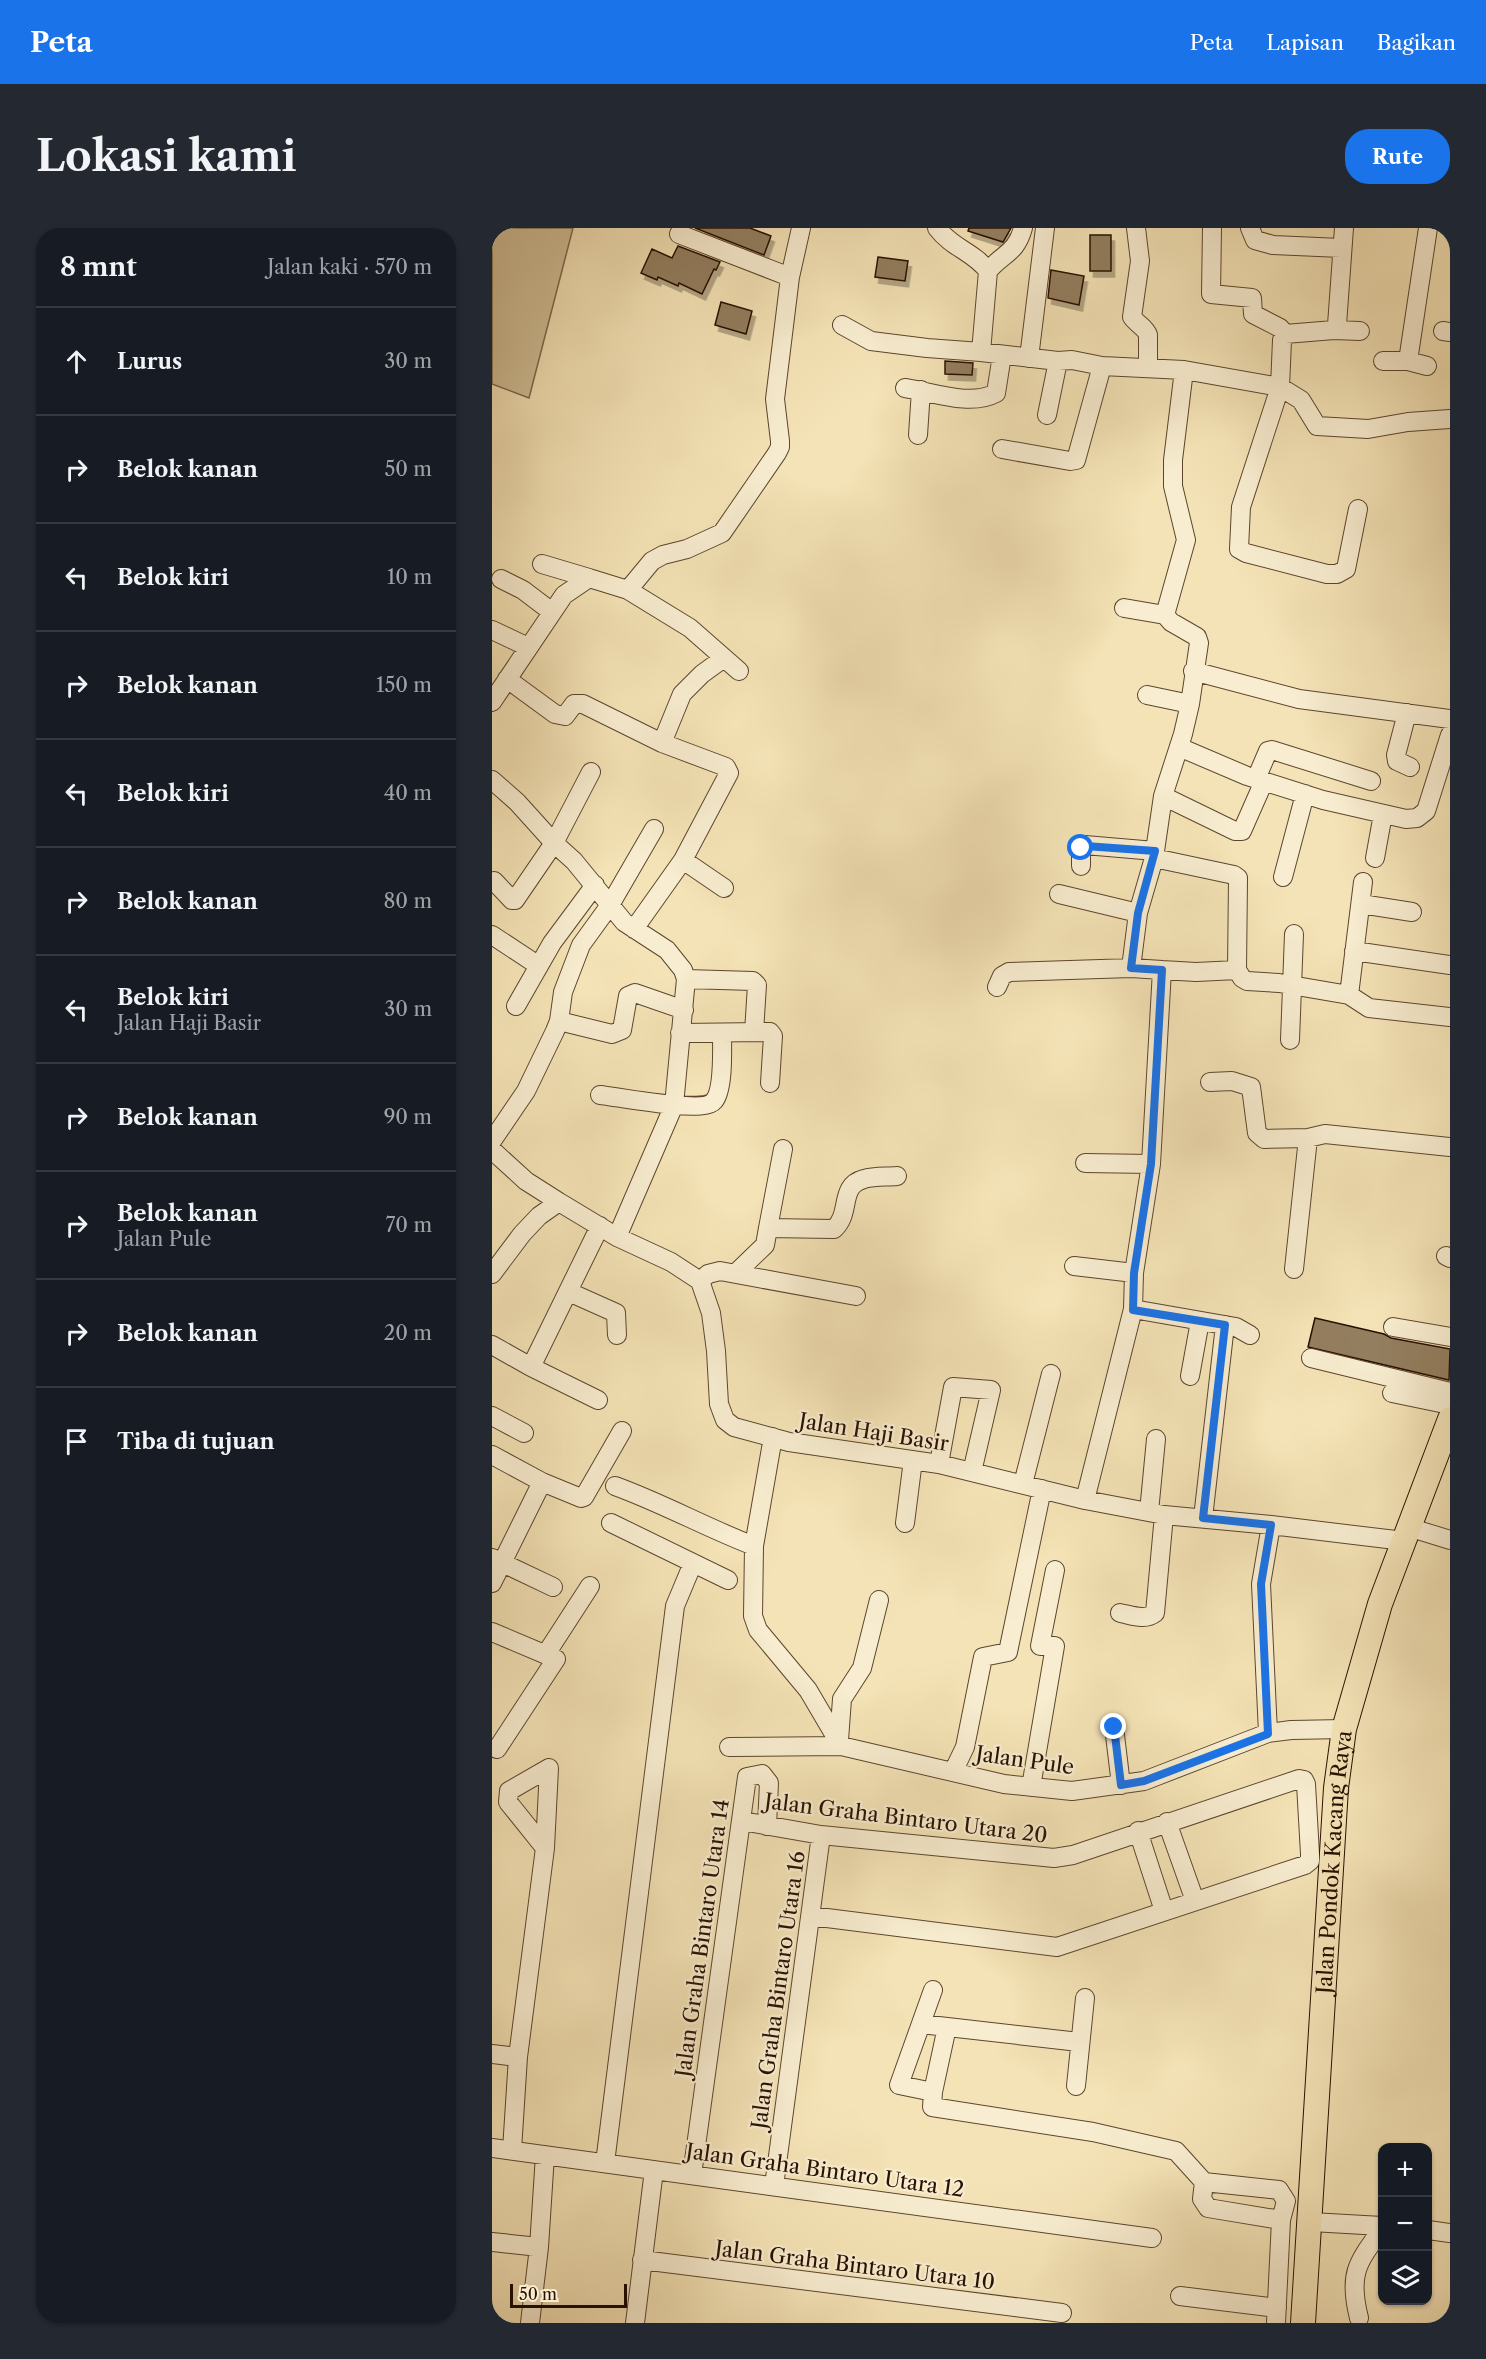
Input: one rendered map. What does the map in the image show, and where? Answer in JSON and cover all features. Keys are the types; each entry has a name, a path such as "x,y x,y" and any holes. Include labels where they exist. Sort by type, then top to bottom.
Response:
{"main road":[{"name":"Jalan Pondok Kacang Raya","path":"1303,2323 1336,1788 1344,1729 1380,1604 1450,1419"}],"street":[{"path":"628,590 652,561 723,533 780,447 774,399 790,278 801,228"},
{"path":"937,228 946,241 981,261 988,271"},
{"path":"981,352 988,271 1000,258 1017,246 1023,228"},
{"path":"1029,358 1045,228"},
{"path":"1136,228 1140,261 1132,317 1147,331 1148,368"},
{"path":"1212,228 1211,294 1250,297 1253,314 1280,328 1285,334"},
{"path":"1250,228 1256,240 1273,245 1341,248"},
{"path":"1334,330 1337,325 1344,228"},
{"path":"1408,362 1428,228"},
{"path":"679,234 790,278"},
{"path":"842,325 871,341 1058,361 1072,360 1102,366 1184,370 1280,387 1301,400 1317,426 1368,429 1408,422 1450,419"},
{"path":"1285,334 1360,330"},
{"path":"1285,334 1282,340 1280,387 1241,507 1239,549 1327,574 1337,574 1346,569 1358,509"},
{"path":"918,435 913,389 972,400 987,398 996,393 1002,355"},
{"path":"1047,415 1058,361"},
{"path":"1383,361 1408,362 1427,366"},
{"path":"1002,449 1070,461 1076,460 1102,366"},
{"path":"1165,615 1186,540 1173,486 1173,460 1184,370"},
{"path":"542,564 628,590 690,628 739,671"},
{"path":"492,702 564,595 589,578"},
{"path":"501,579 523,590 552,612"},
{"path":"1124,608 1165,615 1171,622 1197,637 1198,650 1193,670 1190,704 1163,796 1154,855 1138,913 1131,968"},
{"path":"492,630 528,647"},
{"path":"662,742 682,694 702,674 724,658"},
{"path":"1193,670 1299,699 1450,718"},
{"path":"507,679 555,714 565,716 574,704 582,704 662,742 729,770 683,860 634,929"},
{"path":"1147,695 1190,704"},
{"path":"1407,713 1396,755 1397,761 1410,767"},
{"path":"1179,747 1260,780 1305,794 1406,819 1422,816 1426,812 1445,769 1450,735"},
{"path":"1163,796 1235,831 1242,831 1269,751 1272,750 1371,781"},
{"path":"494,881 512,900 515,900 554,843 591,772"},
{"path":"492,780 517,802 554,843 574,861 624,922 667,950 683,970 686,979 674,1105 617,1237"},
{"path":"1283,877 1305,794"},
{"path":"1375,858 1383,814"},
{"path":"492,1140 526,1091 559,1021 563,992 581,945 610,905 654,829"},
{"path":"1081,866 1081,848 1085,846 1154,855 1234,875 1238,878 1237,970 1242,978 1247,981 1293,985 1349,995 1369,1008 1450,1017"},
{"path":"683,860 723,888"},
{"path":"1349,995 1363,882"},
{"path":"516,1006 552,943 595,885"},
{"path":"1059,894 1138,913"},
{"path":"1360,904 1412,912"},
{"path":"1290,1040 1294,934"},
{"path":"492,935 539,966"},
{"path":"1354,951 1450,965"},
{"path":"997,987 1002,976 1009,972 1131,968 1196,972 1237,970"},
{"path":"1085,1500 1133,1310 1134,1273 1151,1164 1162,970"},
{"path":"686,979 753,981 757,985 754,1032"},
{"path":"559,1021 612,1034 617,1033 622,1030 628,996 635,993 684,1010"},
{"path":"680,1033 773,1033 770,1083"},
{"path":"600,1095 674,1105 711,1105 717,1099 721,1075 723,1033"},
{"path":"1210,1082 1232,1081 1251,1088 1257,1133 1264,1140 1308,1138 1325,1134 1450,1147"},
{"path":"1294,1269 1308,1138"},
{"path":"736,1273 765,1245 783,1149"},
{"path":"492,1150 526,1181 559,1202 617,1237 671,1262 700,1281 708,1274 720,1271 856,1296"},
{"path":"1085,1163 1151,1164"},
{"path":"768,1228 834,1229 842,1222 847,1195 852,1185 866,1179 897,1176"},
{"path":"493,1272 522,1234 539,1216 559,1202"},
{"path":"531,1367 600,1226"},
{"path":"1074,1266 1134,1273"},
{"name":"Jalan Haji Basir","path":"700,1281 711,1313 719,1404 724,1420 734,1427 789,1442 939,1464 1085,1500 1156,1513 1271,1525 1406,1534 1450,1540"},
{"path":"569,1292 616,1313 617,1335"},
{"path":"1133,1310 1225,1325 1242,1329 1250,1335"},
{"path":"1190,1376 1200,1321"},
{"path":"1203,1518 1225,1325"},
{"path":"1393,1327 1450,1337"},
{"path":"492,1345 598,1401"},
{"path":"1311,1358 1450,1392"},
{"path":"1023,1484 1051,1374"},
{"path":"939,1464 953,1387 991,1390 972,1472"},
{"path":"1392,1393 1450,1405"},
{"path":"492,1416 524,1433"},
{"path":"492,1455 542,1482 581,1498 584,1497 622,1431"},
{"path":"773,1437 754,1546 753,1616 758,1630 808,1690 840,1743"},
{"path":"1120,1613 1150,1617 1155,1613 1156,1439"},
{"path":"904,1523 913,1460"},
{"path":"492,1583 497,1561 542,1482"},
{"path":"615,1486 754,1546"},
{"path":"953,1772 965,1747 983,1657 1008,1652 1042,1489"},
{"path":"611,1523 728,1580"},
{"path":"1268,1734 1261,1584 1271,1525"},
{"path":"497,1561 553,1587"},
{"path":"605,2163 675,1606 693,1563"},
{"path":"1031,1787 1055,1646 1040,1646 1055,1570"},
{"path":"546,1654 590,1586"},
{"path":"840,1743 842,1699 862,1668 879,1600"},
{"path":"492,1632 555,1658 556,1661 497,1749"},
{"path":"1114,1727 1121,1785"},
{"name":"Jalan Pule","path":"729,1747 840,1743 1004,1784 1072,1791 1144,1781 1268,1734 1291,1730 1344,1729"},
{"name":"Jalan Graha Bintaro Utara 14","path":"692,2175 747,1777 762,1773 769,1783 767,1826"},
{"name":"Jalan Graha Bintaro Utara 20","path":"742,1821 821,1835 1054,1858 1073,1855 1138,1831 1299,1779 1304,1780 1310,1861 1305,1865 1195,1901"},
{"path":"811,1916 1057,1947 1195,1901 1167,1822"},
{"path":"1138,1831 1164,1911"},
{"name":"Jalan Graha Bintaro Utara 16","path":"774,2186 821,1835"},
{"path":"512,2150 518,2057 545,1848"},
{"path":"933,1990 899,2085 933,2092"},
{"path":"1076,2086 1085,1998"},
{"path":"921,2024 1079,2042"},
{"path":"947,2027 932,2107 1093,2132 1176,2151 1204,2182 1279,2190 1286,2201 1281,2220 1277,2316 1179,2296"},
{"path":"492,2054 518,2057"},
{"name":"Jalan Graha Bintaro Utara 12","path":"492,2148 1152,2238"},
{"path":"530,2323 545,2155"},
{"path":"635,2323 654,2170"},
{"path":"1204,2182 1202,2199 1208,2208 1281,2220"},
{"path":"1311,2222 1378,2227"},
{"path":"1432,2231 1450,2233"},
{"path":"1359,2318 1354,2297 1354,2277 1362,2256 1378,2234"},
{"path":"492,2242 538,2247"},
{"name":"Jalan Graha Bintaro Utara 10","path":"642,2260 1062,2313"}],"shaded area":[{"path":"492,228 573,228 529,398 492,384"}],"building":[{"path":"695,228 750,228 771,236 764,255"},
{"path":"969,228 1011,228 1003,242 968,231"},
{"path":"1090,235 1111,235 1111,271 1090,271"},
{"path":"678,246 720,262 702,294 679,283 678,286 658,277 657,280 641,273 652,249 672,258"},
{"path":"878,257 908,261 905,281 875,277"},
{"path":"1051,270 1084,276 1079,305 1048,298"},
{"path":"721,302 752,311 746,334 715,325"},
{"path":"945,361 973,363 972,375 945,374"},
{"path":"1315,1318 1384,1334 1391,1338 1450,1349 1449,1380 1308,1347"}],"route":[{"path":"1081,848 1085,846 1155,851 1138,913 1131,968 1162,970 1151,1164 1134,1273 1133,1310 1225,1325 1203,1518 1271,1525 1261,1574 1268,1734 1144,1781 1121,1785 1114,1727"}]}
